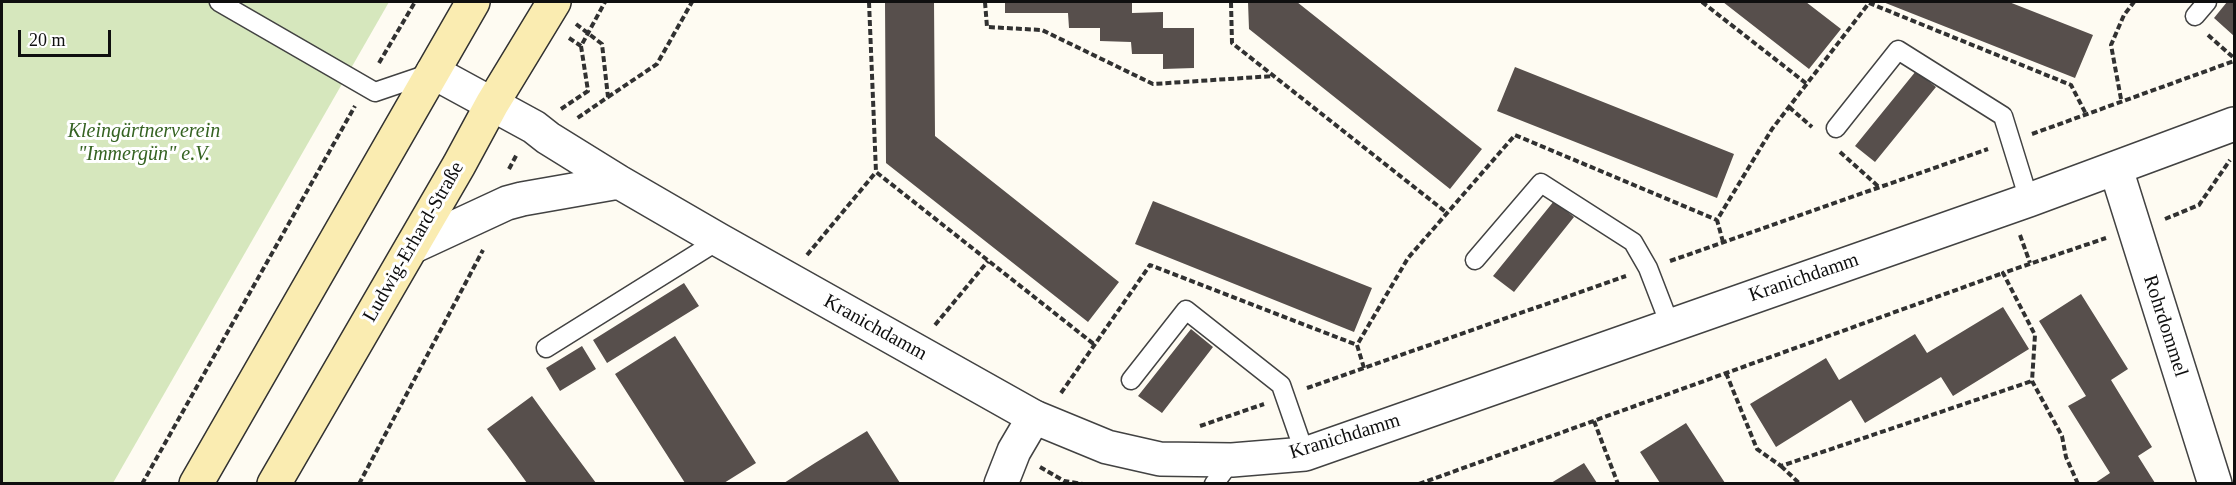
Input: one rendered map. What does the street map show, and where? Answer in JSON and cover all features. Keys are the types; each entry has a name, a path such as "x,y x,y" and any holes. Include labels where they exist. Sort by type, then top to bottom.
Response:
{"main road":[{"path":"196,483 473,2"},
{"name":"Ludwig-Erhard-Straße","path":"274,483 412,247 492,104 554,2"}],"street":[{"name":"Kranichdamm","path":"433,72 534,127 619,182 718,240 1034,417 1107,447 1223,472 1305,454 2029,200 2235,124"},
{"name":"Rohrdommel","path":"2116,169 2215,483"},
{"path":"412,247 507,203 619,182"},
{"path":"1001,483 1014,451 1034,417"}],"lane":[{"path":"219,2 375,92 433,72"},
{"path":"2195,16 2207,2"},
{"path":"1836,128 1898,50 2002,116 2029,200"},
{"path":"1475,260 1541,183 1633,242 1648,268 1670,325"},
{"path":"546,348 718,240"},
{"path":"1131,380 1186,310 1281,385 1305,454"}],"path":[{"path":"142,483 415,2"},
{"path":"359,483 507,203 504,181 513,161 534,127 588,91 581,46 605,2"},
{"path":"608,97 657,64 692,2"},
{"path":"788,279 876,172 868,2"},
{"path":"985,2 987,27 1042,30 1153,84 1274,76"},
{"path":"1231,2 1232,43 1447,213"},
{"path":"1702,2 1807,84"},
{"path":"2121,99 2111,45 2124,15 2134,2"},
{"path":"2161,220 2199,206 2235,153"},
{"path":"876,172 1095,345"},
{"path":"1419,483 2003,273 2117,235"},
{"path":"915,350 988,261"},
{"path":"2003,273 2035,335 2032,381 2062,436 2066,457 2078,483"},
{"path":"1726,373 1757,448 1800,483"},
{"path":"1781,466 2032,381"},
{"path":"1594,421 1618,483"},
{"path":"1014,451 1064,481 1083,483"}],"green space":[{"name":"Kleingärtnerverein \"Immergün\" e.V.","path":"2,2 389,2 113,483 2,483"}],"building":[{"path":"885,2 934,2 935,136 1119,282 1088,322 886,163"},
{"path":"1005,2 1132,2 1132,13 1163,12 1163,28 1194,28 1194,68 1163,69 1163,54 1132,54 1131,42 1100,41 1100,28 1069,28 1068,13 1005,13"},
{"path":"1248,2 1297,2 1482,149 1450,189 1249,29"},
{"path":"1723,2 1806,2 1841,29 1809,69"},
{"path":"1883,2 2009,2 2093,35 2075,78"},
{"path":"2227,2 2234,2 2234,36 2214,18"},
{"path":"1515,67 1734,154 1717,198 1497,111"},
{"path":"1916,71 1936,87 1875,162 1855,146"},
{"path":"1153,201 1372,288 1354,332 1135,244"},
{"path":"1554,201 1574,217 1514,292 1493,276"},
{"path":"684,283 699,306 607,363 593,340"},
{"path":"2081,294 2128,369 2111,380 2152,447 2138,456 2155,483 2095,483 2110,473 2068,406 2086,396 2039,321"},
{"path":"2003,307 2029,349 1953,396 1941,377 1865,423 1851,400 1776,447 1750,404 1826,358 1839,380 1915,334 1927,353"},
{"path":"1191,329 1213,347 1162,413 1138,396"},
{"path":"675,336 756,463 724,483 685,483 615,374"},
{"path":"582,346 596,369 560,391 546,368"},
{"path":"532,396 596,483 527,483 487,429"},
{"path":"1686,423 1725,483 1660,483 1640,452"},
{"path":"867,431 900,483 784,483 815,463"},
{"path":"1584,463 1597,483 1551,483"}]}
